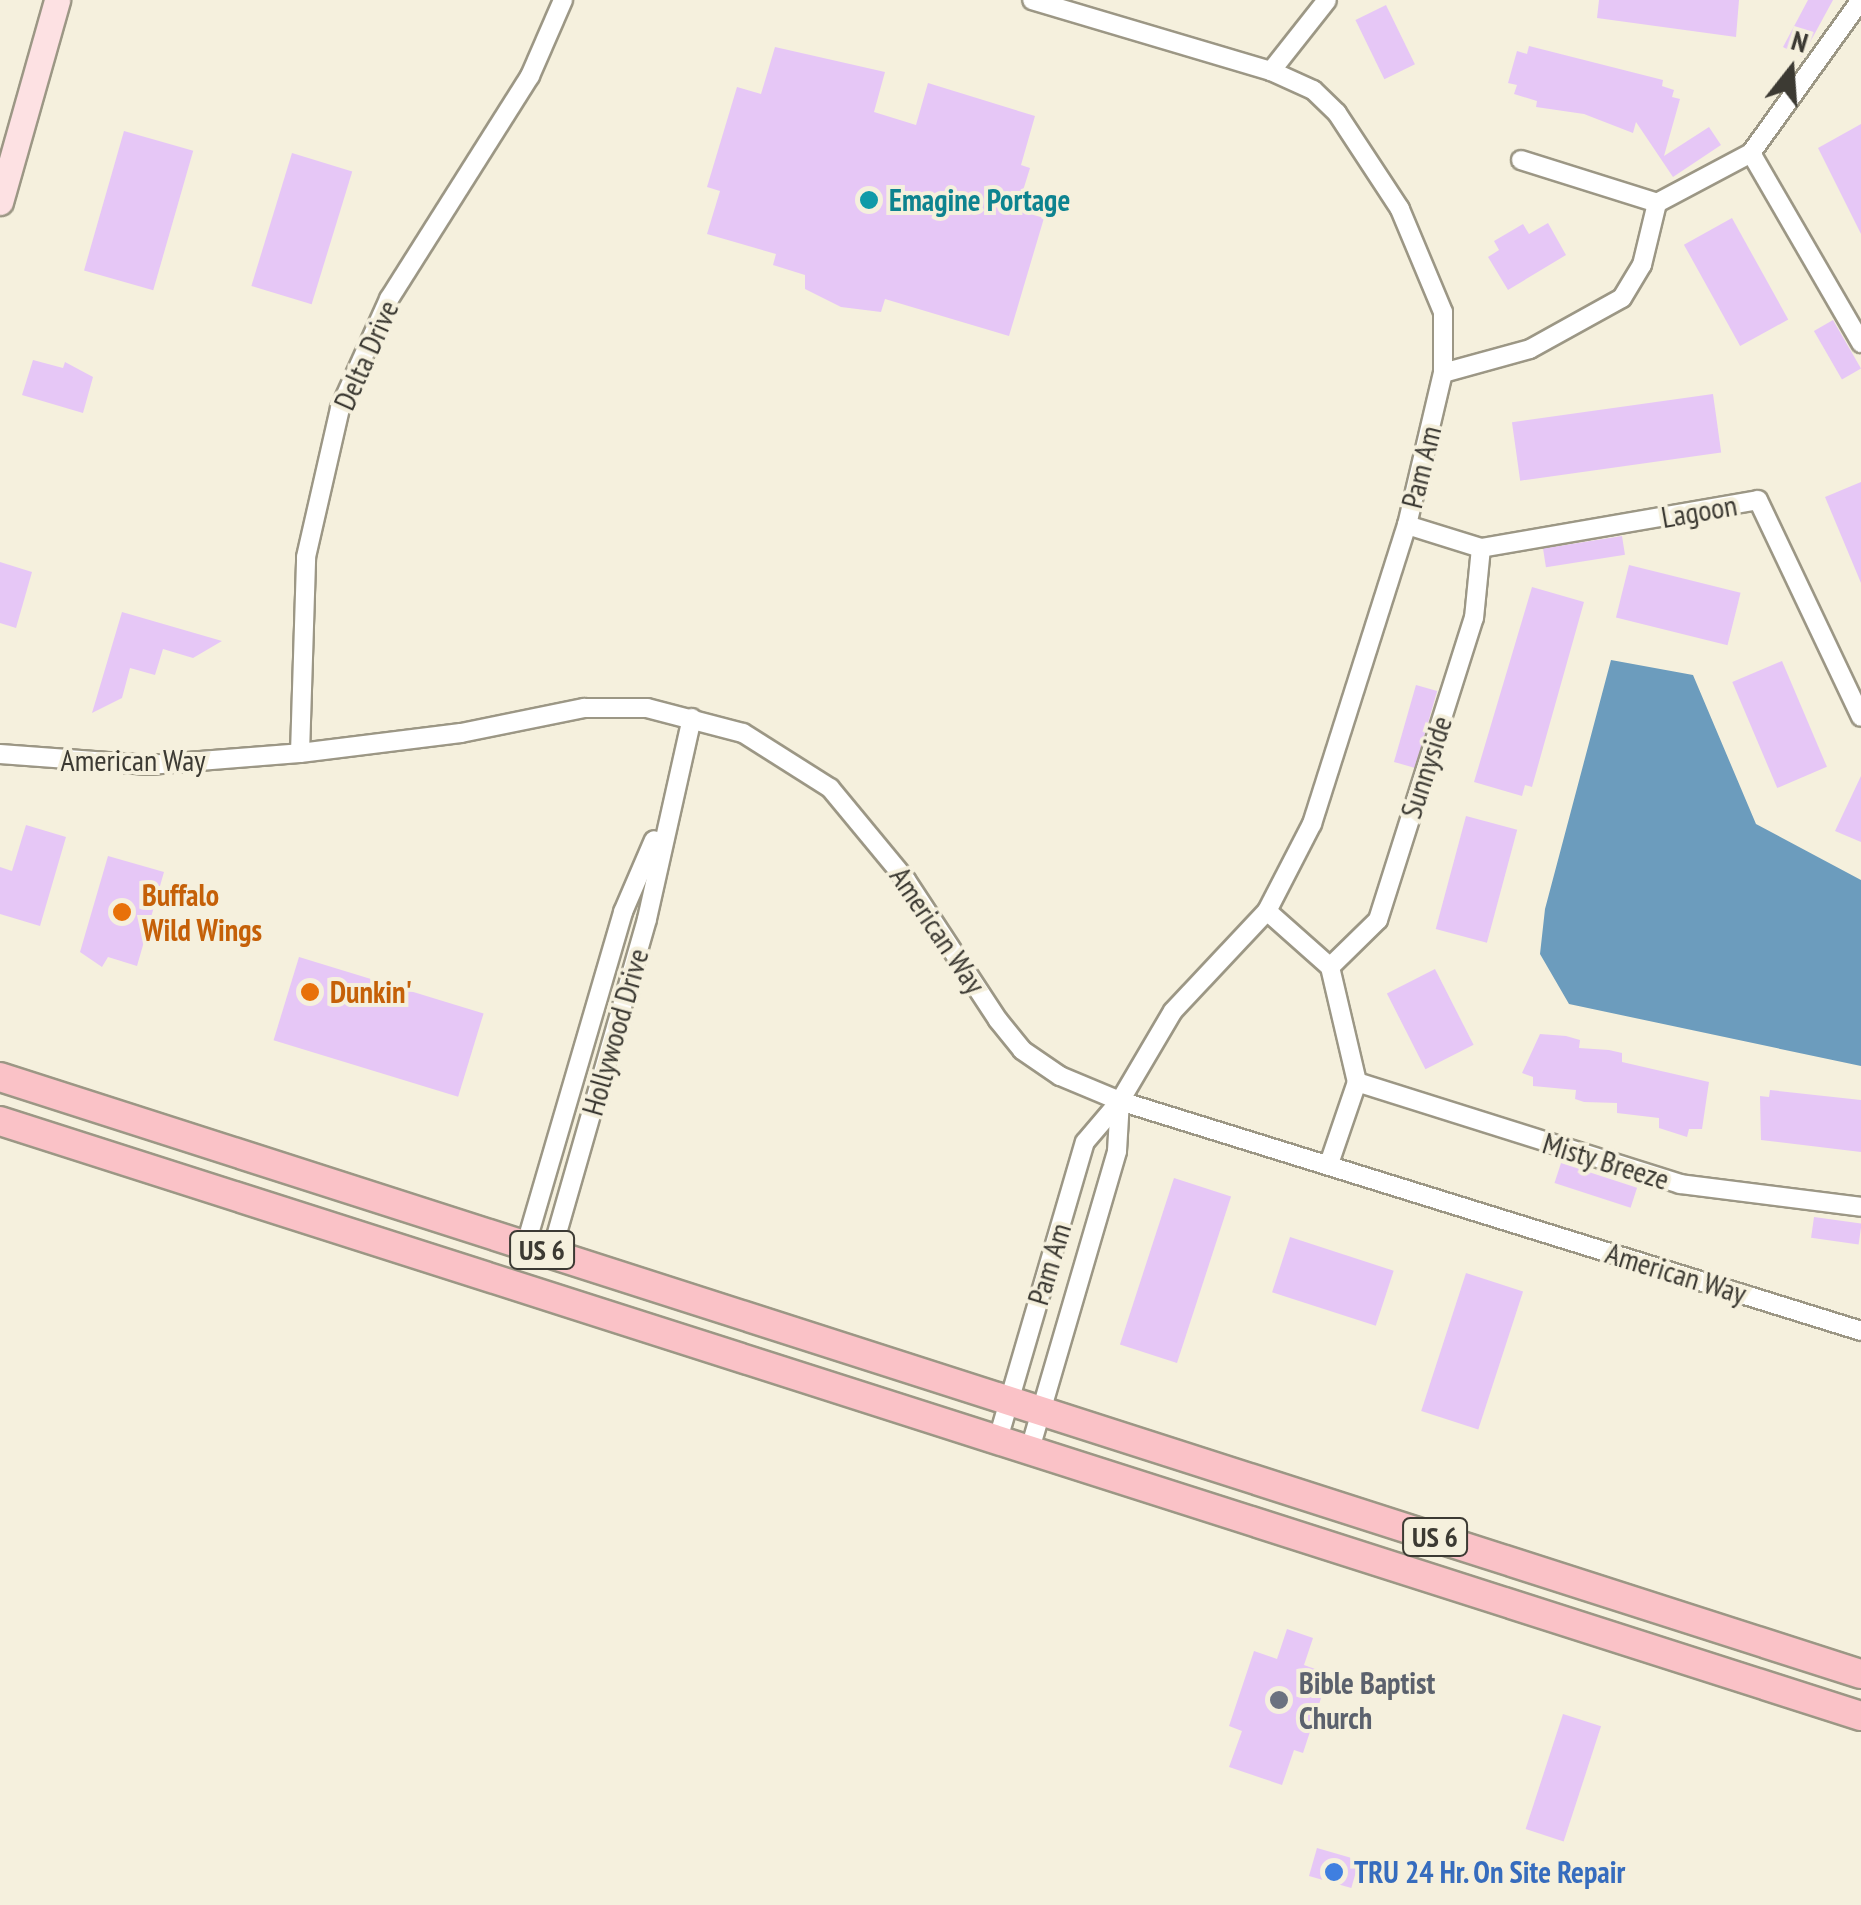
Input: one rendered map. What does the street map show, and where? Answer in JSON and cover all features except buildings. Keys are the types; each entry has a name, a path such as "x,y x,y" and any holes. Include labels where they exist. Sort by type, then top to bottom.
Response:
{"main road":[{"path":"0,202 57,0"},
{"name":"US 6","path":"0,1077 1861,1674"},
{"name":"US 6","path":"0,1121 1861,1716"}],"street":[{"name":"Delta Drive","path":"300,754 306,557 340,408 389,299 530,76 562,0"},
{"name":"Pam Am","path":"998,1439 1085,1142 1120,1101 1172,1012 1268,911 1312,824 1406,525 1443,373 1444,312 1400,210 1338,112 1313,90 1270,71 1032,0"},
{"path":"1270,71 1327,0"},
{"path":"1521,160 1657,203 1752,153 1860,0"},
{"path":"1752,153 1861,343"},
{"path":"1443,373 1530,348 1622,298 1642,265 1657,203"},
{"name":"Lagoon","path":"1406,525 1481,548 1758,500 1861,717"},
{"name":"Sunnyside","path":"1330,967 1378,920 1474,618 1481,548"},
{"name":"American Way","path":"0,754 149,764 300,754 445,736 584,708 647,708 743,733 830,788 906,880 1022,1050 1060,1076 1120,1101 1861,1330"},
{"name":"Hollywood Drive","path":"539,1249 647,919 667,808 692,718"},
{"name":"Hollywood Drive","path":"539,1249 623,912 667,808"},
{"path":"1268,911 1330,967 1357,1082 1328,1164"},
{"name":"Misty Breeze","path":"1357,1082 1680,1184 1861,1208"},
{"name":"Pam Am","path":"1030,1449 1117,1151 1120,1101"}],"water":[{"path":"1611,660 1693,675 1756,824 1861,880 1861,1066 1569,1004 1540,954 1545,909"}],"place":[{"name":"Emagine Portage","path":"869,200"},
{"name":"Buffalo Wild Wings","path":"122,912"},
{"name":"Dunkin'","path":"310,992"},
{"name":"Bible Baptist Church","path":"1279,1700"},
{"name":"TRU 24 Hr. On Site Repair","path":"1334,1872"}]}
